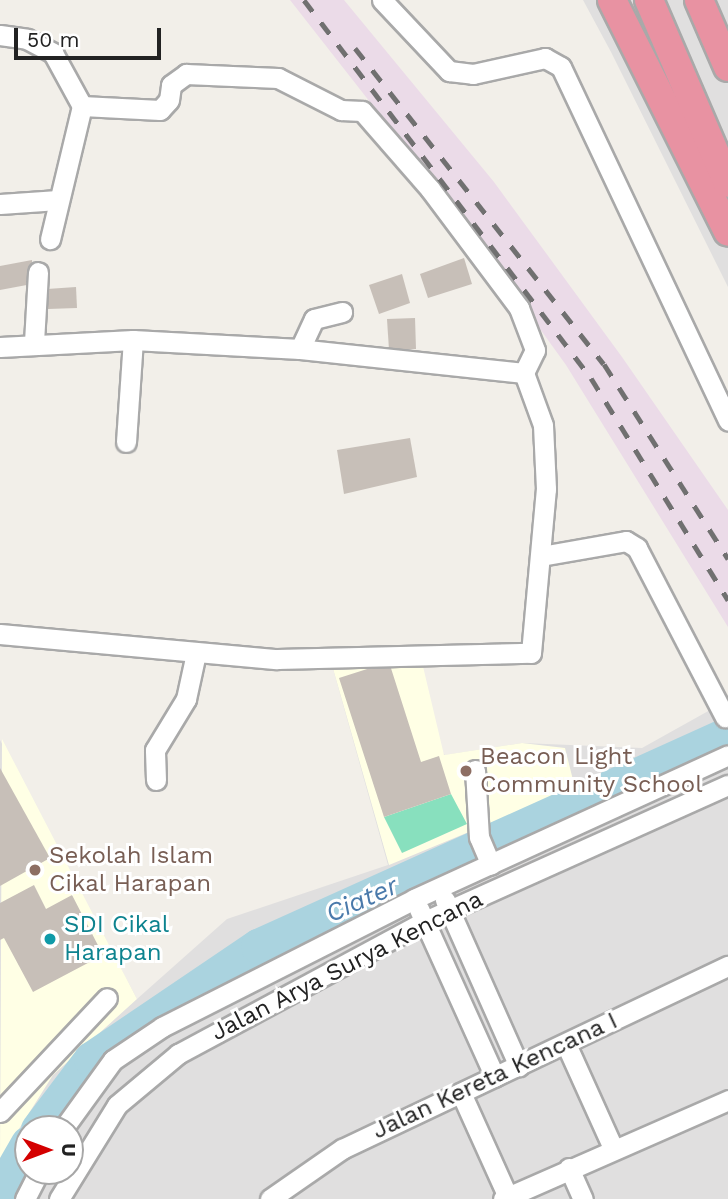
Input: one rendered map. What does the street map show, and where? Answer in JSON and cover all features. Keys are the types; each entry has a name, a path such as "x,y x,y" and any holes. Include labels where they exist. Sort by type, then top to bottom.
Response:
{"highway":[{"path":"612,0 728,232"},
{"path":"649,0 728,183"},
{"path":"699,0 728,67"}],"street":[{"path":"382,0 449,71 473,74 536,58 561,67 728,421"},
{"path":"0,35 27,39 53,53 82,106 50,239"},
{"path":"0,635 277,659 531,653 547,489 542,425 524,373 535,350 519,308 430,189 362,111 341,110 278,78 186,74 171,85 169,100 160,110 82,106"},
{"path":"0,204 58,200"},
{"path":"34,342 38,272"},
{"path":"300,349 314,319 342,312"},
{"path":"0,347 34,342 133,340 300,349 524,373"},
{"path":"126,442 133,340"},
{"path":"541,556 626,541 637,548 725,717"},
{"path":"156,780 155,750 186,699 196,653"},
{"name":"Jalan Arya Surya Kencana","path":"72,1115 96,1080 132,1045 440,888 485,852 629,805 728,755"},
{"path":"475,770 485,852"},
{"name":"Jalan Arya Surya Kencana","path":"59,1199 117,1105 159,1067 425,921 728,785"},
{"path":"629,805 639,827"},
{"path":"440,888 519,1066"},
{"path":"414,899 495,1077"},
{"name":"Jalan Kereta Kencana I","path":"270,1199 342,1149 728,966"},
{"path":"0,1112 60,1042 107,998"},
{"path":"566,1044 613,1148"},
{"path":"460,1093 506,1198 613,1148 728,1100"},
{"path":"569,1168 583,1199"}],"shaded area":[{"path":"290,0 344,0 494,182 622,357 728,510 728,627 566,365 453,208"},
{"path":"583,0 728,0 728,287 611,52"},
{"name":"Beacon Light Community School","path":"421,658 444,755 522,743 565,748 575,788 389,865 332,665"},
{"path":"332,665 445,755 522,743 642,748 728,700 728,1199 0,1199 0,740 137,999 227,919 388,865"},
{"name":"Sekolah Islam Cikal Harapan","path":"2,739 137,999 53,1075 28,1115 14,1115 14,1137 0,1159"}],"green space":[{"path":"451,794 467,824 402,853 384,817"}],"building":[{"path":"464,258 472,284 428,298 420,274"},
{"path":"32,260 32,284 0,290 0,266"},
{"path":"402,274 410,303 379,314 369,285"},
{"path":"76,287 77,308 48,309 47,289"},
{"path":"415,318 416,349 389,350 387,319"},
{"path":"410,438 417,477 344,494 337,450"},
{"path":"389,662 421,762 439,756 451,794 384,817 339,678"},
{"path":"0,768 50,858 0,886"},
{"name":"SDI Cikal Harapan","path":"34,885 46,909 72,895 103,955 33,992 4,938 0,940 0,903"}],"waterway":[{"name":"Ciater","path":"49,1115 91,1059 258,946 728,734"},
{"name":"Ciater","path":"0,1192 14,1168"}],"railway":[{"path":"304,0 591,378 728,600"},
{"path":"355,48 604,364 728,559"}],"place":[{"name":"Beacon Light Community School","path":"466,771"},
{"name":"Sekolah Islam Cikal Harapan","path":"35,870"},
{"name":"SDI Cikal Harapan","path":"50,939"}]}
